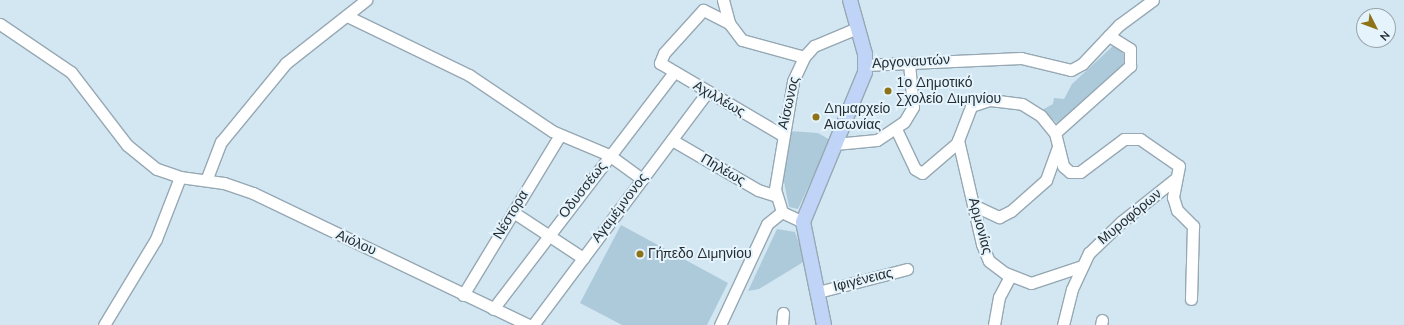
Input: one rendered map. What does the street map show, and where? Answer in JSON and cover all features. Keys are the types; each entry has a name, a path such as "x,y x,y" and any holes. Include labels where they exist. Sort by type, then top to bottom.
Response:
{"main road":[{"path":"824,325 803,222 835,144 858,95 865,64 858,28 850,0"}],"street":[{"path":"207,178 221,142 286,63 366,0"},
{"path":"723,0 729,23 746,42 804,57"},
{"path":"973,205 999,217 1022,203 1051,172 1056,137 1130,66 1130,49 1109,36 1153,0"},
{"name":"Αχιλλέως","path":"729,23 703,10 660,60 662,66 708,91 782,135"},
{"path":"347,16 469,75 560,135 610,155 642,179"},
{"path":"0,24 71,72 144,160 180,177 154,243 104,325"},
{"name":"Αίσωνος","path":"782,212 776,196 775,175 792,81 804,57 823,40 858,28"},
{"name":"Αργοναυτών","path":"865,64 1030,58 1071,70 1082,64 1109,36"},
{"path":"835,144 866,143 896,129 908,118 913,107 909,63"},
{"name":"Οδυσσέως","path":"493,309 548,235 674,72"},
{"name":"Αγαμέμνονος","path":"533,325 708,91"},
{"path":"896,129 920,173 958,140 971,106 990,100 1028,107 1056,137 1063,166 1077,173 1133,136 1176,161 1180,169 1175,179 1176,208 1193,226 1191,299"},
{"name":"Νέστορα","path":"463,295 560,135"},
{"name":"Πηλέως","path":"672,140 758,190 776,196"},
{"name":"Αρμονίας","path":"958,140 985,254 1010,276 1034,283 1082,266"},
{"name":"Αιόλου","path":"180,177 207,178 254,194 528,325"},
{"name":"Μυροφόρων","path":"1063,325 1082,266 1110,231 1175,179"},
{"path":"513,212 583,258"},
{"path":"720,325 767,224 782,212 803,222"},
{"name":"Ιφιγένειας","path":"818,292 907,269"},
{"path":"994,325 999,297 1010,276"},
{"path":"782,325 783,313"}],"shaded area":[{"path":"1114,45 1130,60 1058,124 1042,110 1053,104 1054,98 1064,99 1072,84"},
{"path":"789,131 818,133 830,140 798,209 789,207 782,172"},
{"name":"Γήπεδο Διμηνίου","path":"621,225 728,283 707,325 622,325 580,303"},
{"path":"777,229 795,232 805,261 759,289 748,291"}],"place":[{"name":"1ο Δημοτικό Σχολείο Διμηνίου","path":"888,91"},
{"name":"Δημαρχείο Αισωνίας","path":"816,117"},
{"name":"Γήπεδο Διμηνίου","path":"640,254"}]}
